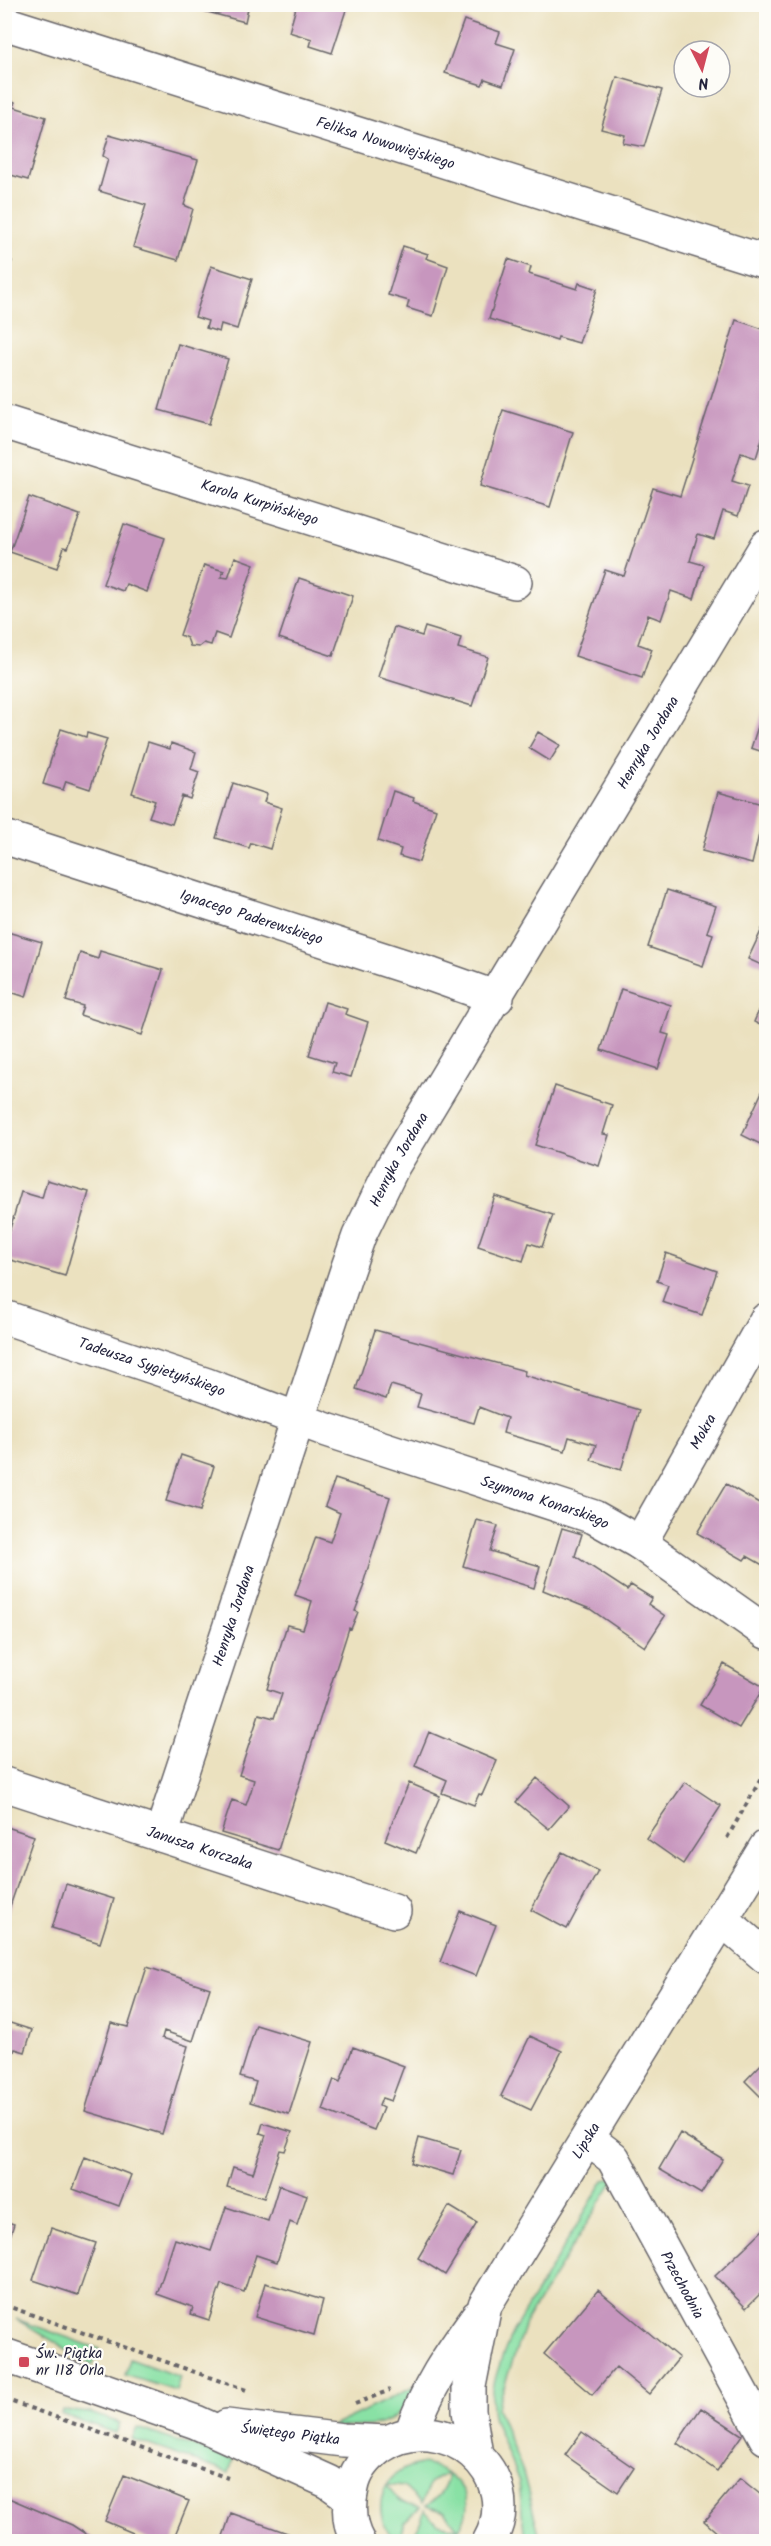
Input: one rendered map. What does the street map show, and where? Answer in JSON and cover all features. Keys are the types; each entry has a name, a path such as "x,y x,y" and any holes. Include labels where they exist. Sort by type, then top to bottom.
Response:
{"street":[{"name":"Feliksa Nowowiejskiego","path":"4,23 766,262"},
{"name":"Karola Kurpińskiego","path":"4,422 514,582"},
{"name":"Henryka Jordana","path":"161,1834 347,1270 375,1200 393,1166 766,546"},
{"name":"Ignacego Paderewskiego","path":"4,837 421,971 496,998"},
{"name":"Tadeusza Sygietyńskiego","path":"4,1317 207,1385 298,1419"},
{"name":"Mokra","path":"640,1543 766,1320"},
{"name":"Szymona Konarskiego","path":"298,1419 568,1507 609,1525 640,1543 766,1632"},
{"name":"Janusza Korczaka","path":"4,1784 394,1911"},
{"name":"Lipska","path":"476,2455 469,2411 469,2386 485,2305 766,1847"},
{"path":"722,1919 747,1938 766,1957"},
{"name":"Przechodnia","path":"588,2139 613,2158 766,2438"},
{"path":"356,2540 350,2518 350,2497 362,2465 376,2450 399,2438 420,2407 437,2373 485,2305"},
{"name":"Świętego Piątka","path":"4,2355 196,2422 329,2482 350,2497"},
{"name":"Świętego Piątka","path":"196,2422 343,2440 446,2436 476,2455"},
{"path":"476,2455 491,2475 497,2499 498,2512 491,2540"}],"path":[{"path":"4,2305 255,2393"},
{"path":"346,2409 395,2387"},
{"path":"4,2399 234,2480"}],"green space":[{"path":"604,2180 614,2180 525,2323 497,2408 523,2472 541,2541 525,2541 519,2482 494,2420 492,2398 494,2386 500,2363 513,2331"},
{"path":"16,2319 99,2349 93,2365"},
{"path":"130,2359 180,2377 176,2391 125,2375"},
{"path":"416,2386 400,2412 392,2419 371,2426 330,2427"},
{"path":"62,2410 90,2413 120,2423 116,2433 61,2414"},
{"path":"137,2428 233,2460 229,2473 132,2439"},
{"path":"420,2464 432,2466 446,2473 430,2484 422,2504 404,2487 387,2485 406,2468"},
{"path":"447,2474 460,2485 465,2494 467,2504 460,2528 452,2539 444,2542 401,2541 417,2528 424,2510 438,2524 458,2529 445,2512 426,2506 441,2492 446,2483"},
{"path":"387,2485 400,2501 420,2508 405,2522 400,2541 386,2528 381,2501"}],"building":[{"path":"193,4 249,4 245,22 192,8"},
{"path":"297,4 348,4 332,53 310,46 312,39 289,32"},
{"path":"464,20 500,32 496,43 515,49 503,85 485,79 482,85 445,73"},
{"path":"617,77 662,90 644,147 623,143 625,135 601,129"},
{"path":"4,99 15,102 14,107 46,117 28,180 4,173"},
{"path":"109,135 198,160 184,205 193,209 178,260 133,247 146,205 99,191 108,159 103,156"},
{"path":"403,246 428,254 426,258 448,266 433,316 407,308 409,301 388,295"},
{"path":"4,259 12,261 5,283 4,283"},
{"path":"508,259 531,267 529,274 577,289 579,283 597,289 579,343 558,337 557,340 489,319"},
{"path":"211,266 252,279 237,329 221,324 219,332 206,328 208,321 195,317"},
{"path":"736,320 766,330 764,396 766,396 766,433 764,432 756,458 741,453 732,481 748,486 738,516 723,511 714,539 698,534 690,561 704,565 694,599 671,591 661,620 648,615 638,644 652,649 642,678 575,656 605,570 624,576 653,488 680,496"},
{"path":"178,344 228,359 209,424 159,410"},
{"path":"503,410 573,432 550,507 480,486"},
{"path":"29,497 80,515 68,548 64,547 57,568 10,552"},
{"path":"124,524 165,538 147,592 126,584 123,591 103,584"},
{"path":"235,557 254,564 229,638 215,633 211,645 204,643 199,647 190,646 187,638 180,635 204,565 224,571 221,577 228,578"},
{"path":"299,578 353,596 333,656 279,638"},
{"path":"394,627 422,636 425,627 461,638 458,648 488,657 472,706 378,677"},
{"path":"766,702 766,753 751,748"},
{"path":"61,729 86,737 87,733 107,739 90,789 66,781 63,790 43,784"},
{"path":"538,732 560,745 550,761 529,748"},
{"path":"148,742 170,749 171,743 196,752 191,769 199,772 190,799 182,796 172,824 149,817 155,801 132,793"},
{"path":"233,783 267,794 264,802 282,808 270,849 251,843 249,848 216,838"},
{"path":"393,791 436,809 419,862 399,856 401,849 378,841"},
{"path":"718,792 766,805 752,864 702,851"},
{"path":"667,890 716,906 707,932 713,934 703,966 648,947"},
{"path":"763,927 766,928 766,967 748,959"},
{"path":"4,931 42,942 26,997 4,990"},
{"path":"100,951 163,970 142,1035 80,1015 83,1006 66,1001 80,953 98,959"},
{"path":"621,989 671,1005 662,1033 669,1035 658,1069 601,1050"},
{"path":"766,994 766,1028 754,1022"},
{"path":"325,1002 347,1009 345,1014 368,1022 351,1077 332,1072 335,1063 309,1055"},
{"path":"766,1083 766,1147 742,1135"},
{"path":"555,1086 612,1105 603,1134 609,1135 599,1166 535,1145"},
{"path":"47,1180 89,1192 65,1276 4,1258 4,1249 21,1192 42,1198"},
{"path":"495,1196 553,1215 542,1247 529,1243 523,1261 478,1246"},
{"path":"666,1253 717,1271 702,1315 662,1302 668,1285 657,1281"},
{"path":"375,1330 525,1371 524,1375 639,1410 621,1470 591,1460 596,1445 569,1437 565,1451 503,1433 507,1418 479,1407 474,1423 417,1407 421,1394 391,1385 386,1399 356,1389"},
{"path":"181,1455 214,1466 200,1511 166,1501"},
{"path":"335,1479 390,1497 363,1584 365,1585 355,1611 358,1612 351,1629 349,1628 278,1850 221,1833 232,1800 246,1805 251,1791 254,1780 239,1775 259,1714 274,1718 282,1694 267,1689 287,1625 303,1629 308,1615 312,1601 295,1595 316,1537 330,1542 340,1513 325,1506"},
{"path":"726,1484 766,1507 766,1567 747,1556 744,1560 697,1533"},
{"path":"477,1520 498,1526 490,1551 540,1566 534,1588 463,1566"},
{"path":"562,1528 582,1534 575,1556 627,1590 631,1585 652,1598 648,1604 665,1616 645,1647 590,1609 543,1590"},
{"path":"724,1664 764,1687 739,1728 700,1705"},
{"path":"429,1732 497,1761 482,1795 479,1794 474,1805 442,1793 447,1780 415,1766"},
{"path":"537,1778 569,1806 549,1829 516,1802"},
{"path":"685,1782 721,1806 683,1864 646,1838"},
{"path":"409,1783 440,1796 416,1853 385,1840"},
{"path":"4,1826 34,1836 6,1918 4,1917"},
{"path":"562,1852 598,1871 567,1929 531,1910"},
{"path":"66,1884 114,1899 100,1943 52,1928"},
{"path":"460,1911 496,1925 476,1976 440,1962"},
{"path":"147,1967 210,1988 193,2041 164,2031 162,2038 188,2046 162,2134 85,2111 111,2023 128,2027"},
{"path":"4,2021 32,2030 25,2052 15,2049 10,2062 4,2061"},
{"path":"256,2025 312,2042 289,2114 250,2102 256,2082 240,2077"},
{"path":"530,2036 562,2051 531,2110 501,2096"},
{"path":"353,2047 404,2066 391,2101 382,2098 379,2106 383,2108 374,2130 323,2110 334,2079 340,2082"},
{"path":"766,2059 766,2102 745,2081"},
{"path":"263,2123 292,2132 285,2151 280,2150 264,2198 227,2187 233,2167 253,2173 266,2135 260,2133"},
{"path":"680,2133 723,2159 701,2194 659,2169"},
{"path":"419,2138 461,2150 453,2175 412,2163"},
{"path":"85,2157 131,2175 119,2206 73,2189"},
{"path":"279,2185 307,2195 297,2225 290,2222 277,2262 256,2255 244,2292 221,2284 209,2320 191,2314 193,2307 157,2294 175,2239 211,2251 226,2207 268,2221"},
{"path":"449,2206 477,2223 445,2275 418,2258"},
{"path":"4,2221 14,2224 5,2252 4,2252"},
{"path":"766,2227 766,2288 746,2308 715,2276"},
{"path":"51,2228 96,2243 78,2295 33,2280"},
{"path":"265,2283 323,2300 314,2335 255,2317"},
{"path":"598,2290 679,2358 649,2394 616,2367 592,2395 544,2354"},
{"path":"701,2408 742,2435 717,2471 677,2443"},
{"path":"582,2432 634,2468 618,2492 565,2455"},
{"path":"124,2475 189,2501 172,2542 154,2542 105,2521"},
{"path":"740,2478 766,2499 766,2539 764,2542 755,2542 745,2533 738,2542 728,2542 704,2521"},
{"path":"4,2496 72,2525 98,2542 25,2542 4,2533"},
{"path":"231,2513 293,2535 291,2542 221,2542"}],"place":[{"name":"Św. Piątka nr 118 Orla","path":"24,2362"}]}
